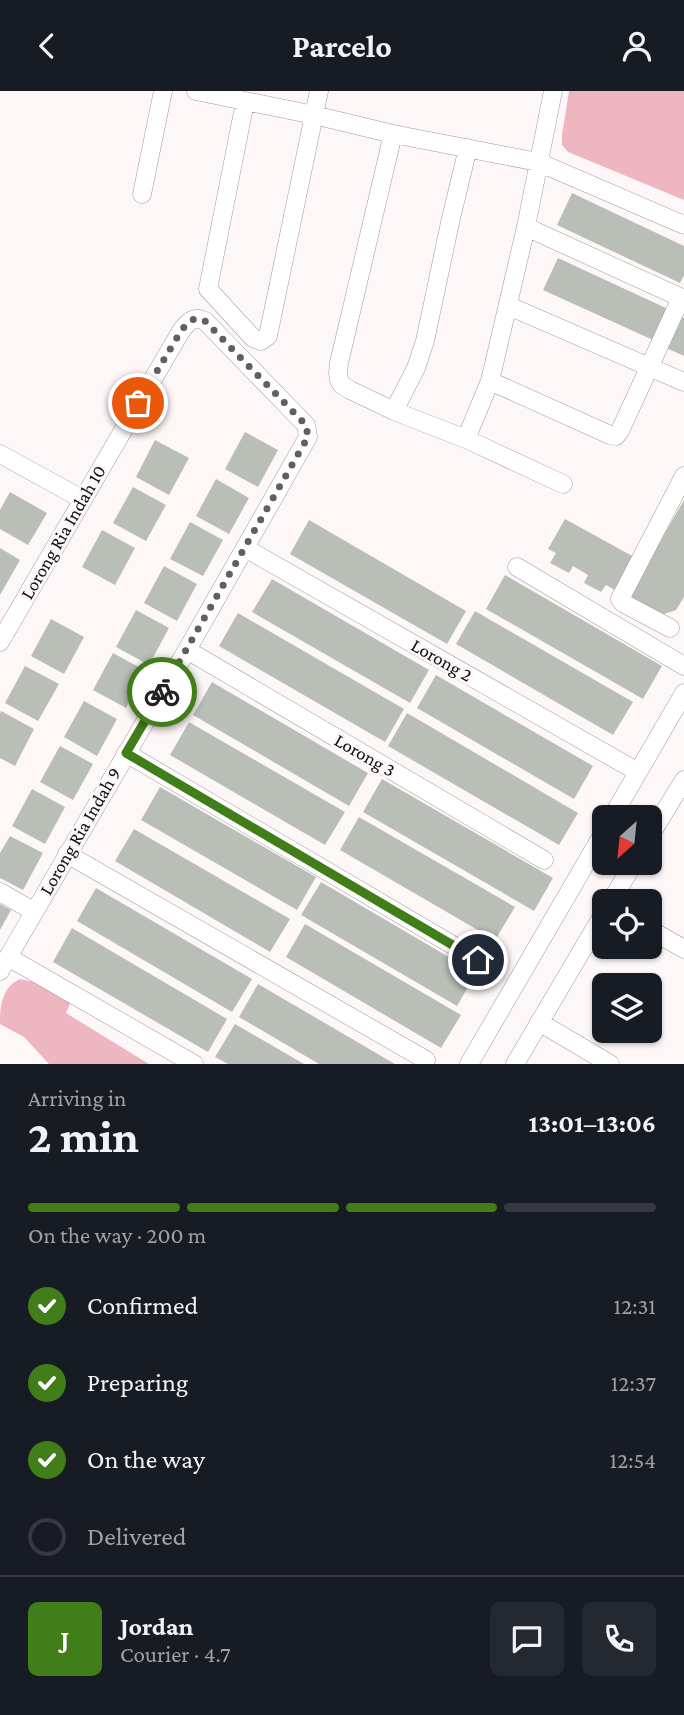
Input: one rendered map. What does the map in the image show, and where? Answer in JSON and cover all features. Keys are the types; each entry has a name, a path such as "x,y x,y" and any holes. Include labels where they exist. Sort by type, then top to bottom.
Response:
{"street":[{"path":"142,194 163,91"},
{"path":"196,91 538,162 684,225"},
{"path":"245,101 208,289 253,338 261,341 268,336 319,91"},
{"path":"466,439 490,381 509,306 553,91"},
{"path":"393,134 338,373 342,385 394,411 466,439 564,484"},
{"path":"394,411 416,368 425,341 468,148"},
{"path":"490,381 616,436 682,298 526,227"},
{"path":"509,306 684,382"},
{"name":"Lorong Ria Indah 10","path":"2,633 188,322 200,318 205,321 306,425 308,437"},
{"name":"Lorong Ria Indah 9","path":"4,964 308,437"},
{"path":"0,454 82,499"},
{"path":"657,650 677,625 623,603 621,599 684,476"},
{"name":"Lorong 2","path":"245,548 638,772"},
{"path":"517,566 684,666"},
{"name":"Lorong 3","path":"187,650 544,860"},
{"path":"619,805 684,693"},
{"path":"126,753 478,960"},
{"path":"662,816 684,780"},
{"path":"469,1064 592,853"},
{"path":"67,855 426,1060"},
{"path":"0,892 33,912"},
{"path":"515,1064 592,933"},
{"path":"662,936 684,949"},
{"path":"4,964 194,1064"},
{"path":"539,1023 610,1064"}],"shaded area":[{"path":"569,91 684,91 684,200 568,152 562,145 562,135"},
{"path":"20,979 34,982 71,1001 66,1013 149,1064 49,1064 24,1037 0,1024 6,992"}],"building":[{"path":"572,193 684,246 684,275 680,283 557,225"},
{"path":"558,258 668,309 653,340 543,290"},
{"path":"678,315 684,318 684,356 664,347"},
{"path":"245,432 278,450 258,487 225,469"},
{"path":"155,440 189,458 169,495 136,477"},
{"path":"216,479 249,498 229,534 196,516"},
{"path":"133,487 166,505 146,541 113,523"},
{"path":"10,492 47,513 28,545 0,529 0,510"},
{"path":"684,500 684,597 676,610 661,615 629,596"},
{"path":"565,519 634,557 615,590 606,585 601,592 584,583 588,575 573,566 569,573 550,563 556,553 548,549"},
{"path":"309,520 466,611 447,644 290,554"},
{"path":"190,522 223,540 203,576 170,559"},
{"path":"102,530 135,548 115,585 82,567"},
{"path":"0,548 20,560 0,595"},
{"path":"164,566 197,584 177,621 144,603"},
{"path":"505,575 662,666 643,699 486,609"},
{"path":"272,579 429,670 410,703 252,612"},
{"path":"136,610 169,628 149,665 116,647"},
{"path":"475,611 633,702 613,735 456,644"},
{"path":"238,613 404,709 385,742 219,646"},
{"path":"51,619 84,637 64,674 31,656"},
{"path":"113,653 146,671 126,708 93,690"},
{"path":"25,666 59,684 38,721 5,703"},
{"path":"436,675 593,766 574,799 417,708"},
{"path":"212,682 368,773 349,806 193,715"},
{"path":"84,701 117,719 97,756 64,737"},
{"path":"1,711 34,729 15,766 0,758"},
{"path":"407,713 578,813 559,845 388,746"},
{"path":"189,722 345,812 325,845 170,755"},
{"path":"60,746 93,764 73,800 40,782"},
{"path":"382,779 553,878 534,911 363,812"},
{"path":"160,787 316,877 297,910 141,820"},
{"path":"32,789 65,807 45,844 12,826"},
{"path":"359,817 515,907 495,940 340,850"},
{"path":"134,829 290,919 270,952 115,861"},
{"path":"10,836 43,853 23,890 0,878 0,853"},
{"path":"321,882 476,973 457,1006 301,915"},
{"path":"96,888 252,979 232,1012 77,921"},
{"path":"0,904 11,910 0,930"},
{"path":"305,924 461,1015 441,1048 286,957"},
{"path":"72,928 227,1019 208,1052 53,962"},
{"path":"258,984 395,1064 319,1064 239,1017"},
{"path":"235,1024 304,1064 228,1064 215,1057"}],"way so far":[{"path":"138,403 181,331 188,322 200,318 256,372 306,425 308,431 308,437 162,692"}],"route":[{"path":"162,692 126,753 478,960"}]}
